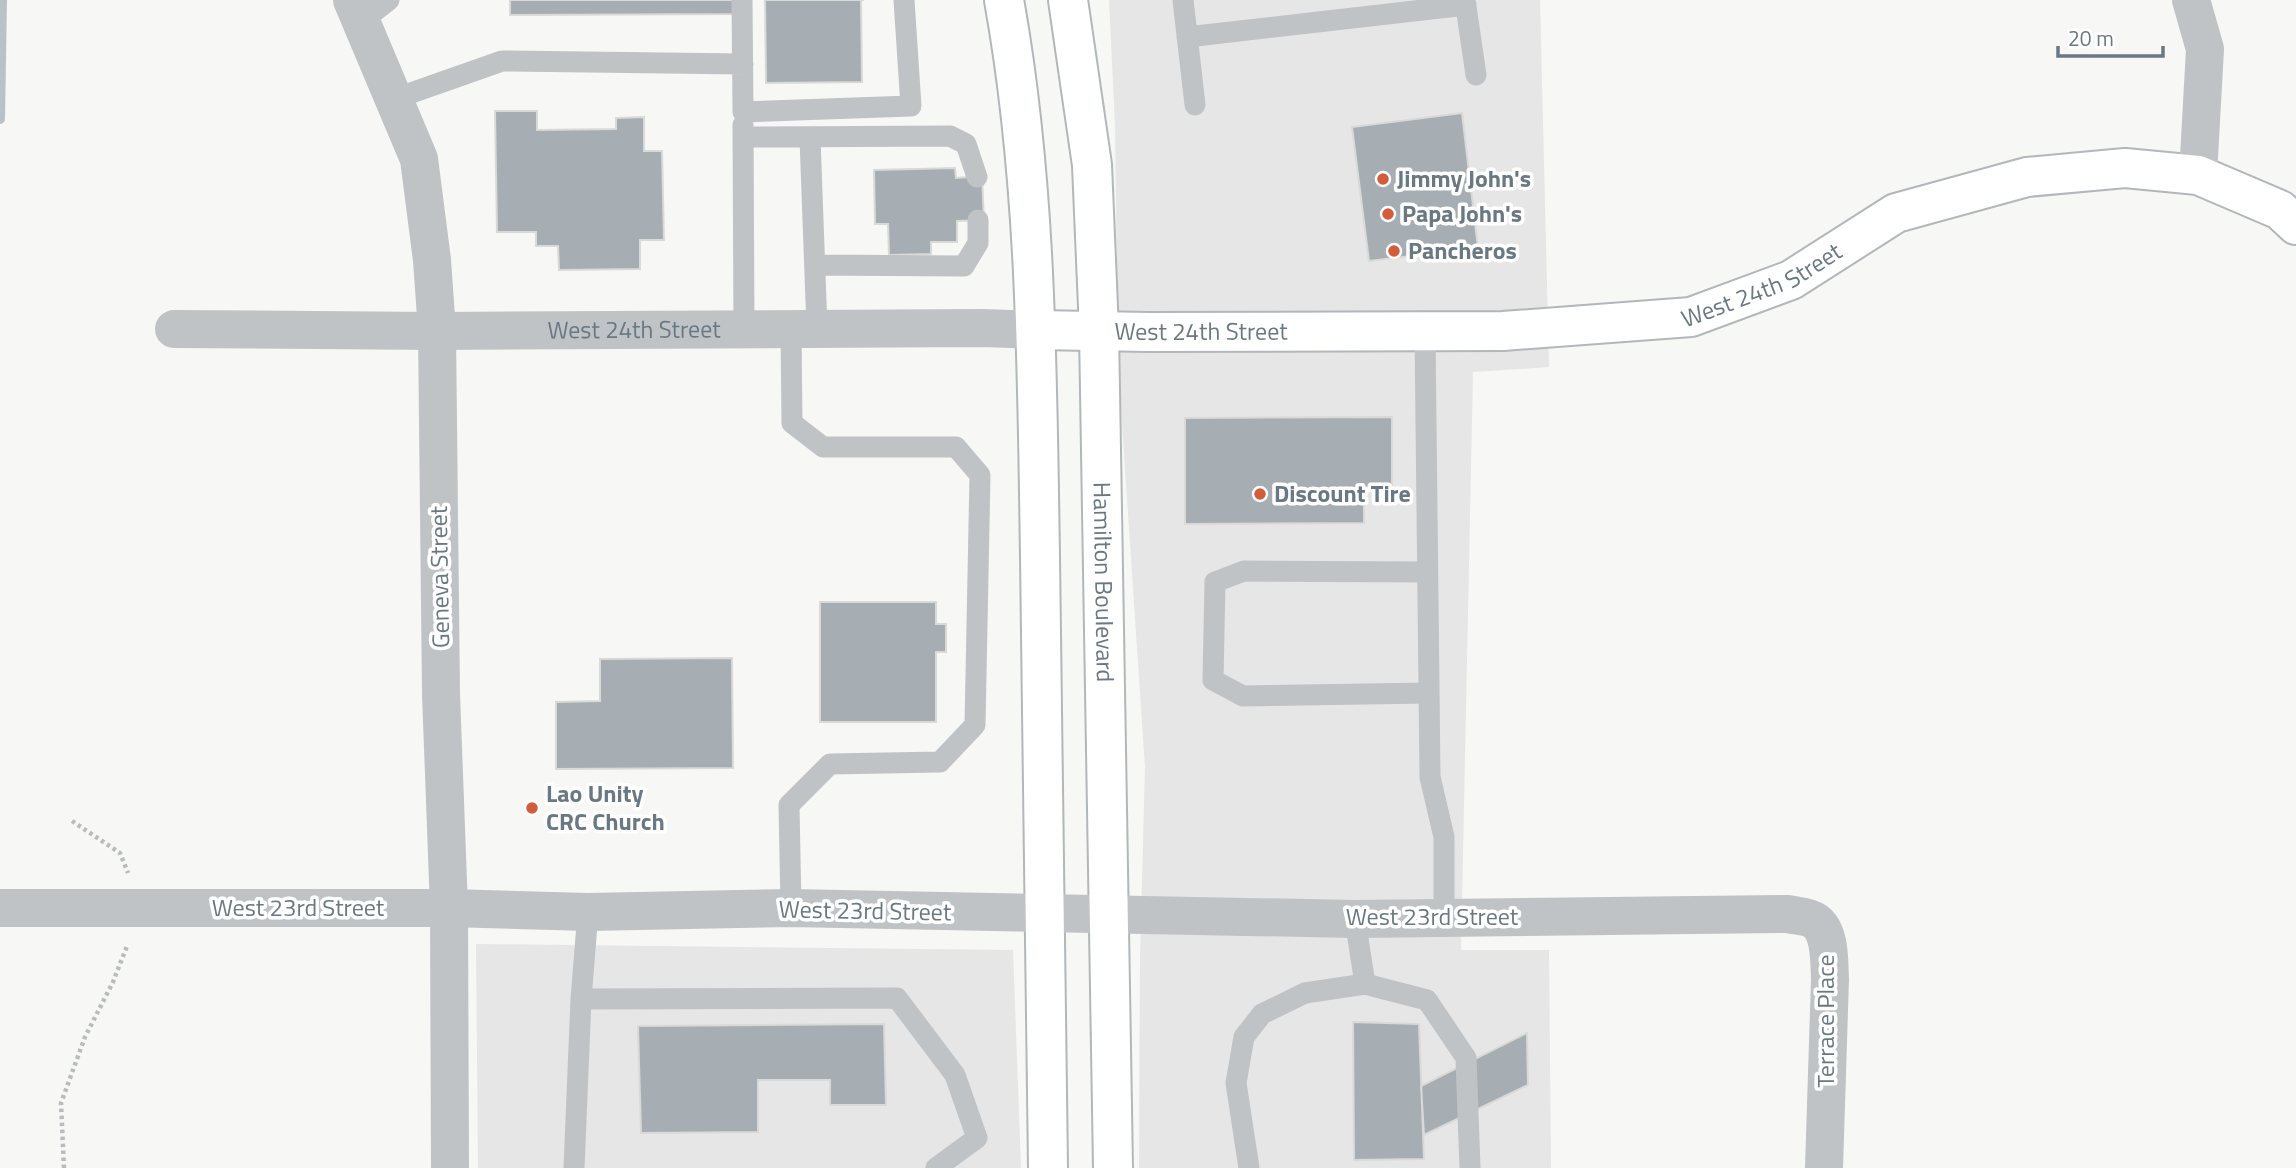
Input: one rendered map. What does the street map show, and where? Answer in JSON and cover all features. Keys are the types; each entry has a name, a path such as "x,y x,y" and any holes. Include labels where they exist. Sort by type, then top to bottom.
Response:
{"main road":[{"path":"1004,0 1024,138 1037,330 1048,1168"},
{"name":"Hamilton Boulevard","path":"1068,0 1092,165 1100,331 1113,1168"},
{"name":"West 24th Street","path":"1037,330 1503,331 1691,317 1791,280 1896,213 2028,177 2125,168 2198,175 2280,210 2296,225"}],"street":[{"path":"2191,0 2205,49 2198,175"},
{"name":"Geneva Street","path":"367,7 394,99 419,159 432,260 437,331 442,694 449,908 450,1168"},
{"name":"West 24th Street","path":"174,329 1037,330"},
{"name":"West 23rd Street","path":"0,908 449,908 588,912 791,908 1355,919 1731,915"},
{"name":"Terrace Place","path":"1731,915 1788,914 1813,919 1823,928 1830,979 1824,1168"}],"lane":[{"path":"741,0 744,330"},
{"path":"743,112 911,106 904,0"},
{"path":"1183,0 1195,105"},
{"path":"1187,37 1465,2 1476,75"},
{"path":"394,99 502,61 743,64"},
{"path":"743,137 950,136 966,144 977,177"},
{"path":"791,908 789,805 830,764 940,762 975,725 980,475 956,447 823,447 792,423 815,265 810,138"},
{"path":"815,265 964,266 978,243 978,220"},
{"path":"1425,332 1430,777 1444,837 1444,918"},
{"path":"1427,572 1244,571 1215,582 1213,680 1243,696 1429,693"},
{"path":"574,1168 581,999 588,912"},
{"path":"1355,919 1365,984"},
{"path":"1248,1168 1236,1083 1244,1037 1262,1014 1305,993 1365,984 1427,1000 1466,1058 1470,1168"},
{"path":"581,999 897,998 955,1075 977,1138 936,1168"}],"path":[{"path":"64,1168 61,1103 86,1037 113,982 142,908 120,853 72,821"}],"shaded area":[{"path":"1109,0 1540,0 1549,367 1473,372 1461,950 1549,950 1551,1168 1139,1168 1140,958 1145,767 1118,365 1115,125"},
{"path":"476,944 1013,950 1021,1168 478,1168"}],"building":[{"path":"510,0 737,0 737,14 510,15"},
{"path":"765,0 861,0 862,82 766,83"},
{"path":"495,111 537,111 537,130 616,129 616,118 644,117 644,151 662,151 664,240 640,240 640,269 559,270 558,246 536,246 536,232 497,232"},
{"path":"1462,113 1478,248 1369,261 1352,127"},
{"path":"955,168 956,178 982,176 984,220 957,221 957,242 931,242 931,254 889,255 888,224 875,224 874,170"},
{"path":"1392,417 1392,489 1364,489 1364,523 1185,524 1185,418"},
{"path":"820,602 936,602 936,624 946,624 946,652 936,652 936,722 820,722"},
{"path":"732,658 733,768 556,769 556,702 600,701 600,659"},
{"path":"1353,1022 1419,1024 1424,1159 1354,1160"},
{"path":"884,1024 886,1105 830,1105 830,1080 758,1080 758,1132 641,1133 638,1026"},
{"path":"1527,1033 1528,1085 1424,1135 1421,1086"}],"waterway":[{"path":"0,119 2,0"}],"place":[{"name":"Jimmy John's","path":"1383,179"},
{"name":"Papa John's","path":"1388,214"},
{"name":"Pancheros","path":"1394,251"},
{"name":"Discount Tire","path":"1260,494"},
{"name":"Lao Unity CRC Church","path":"532,808"}]}
